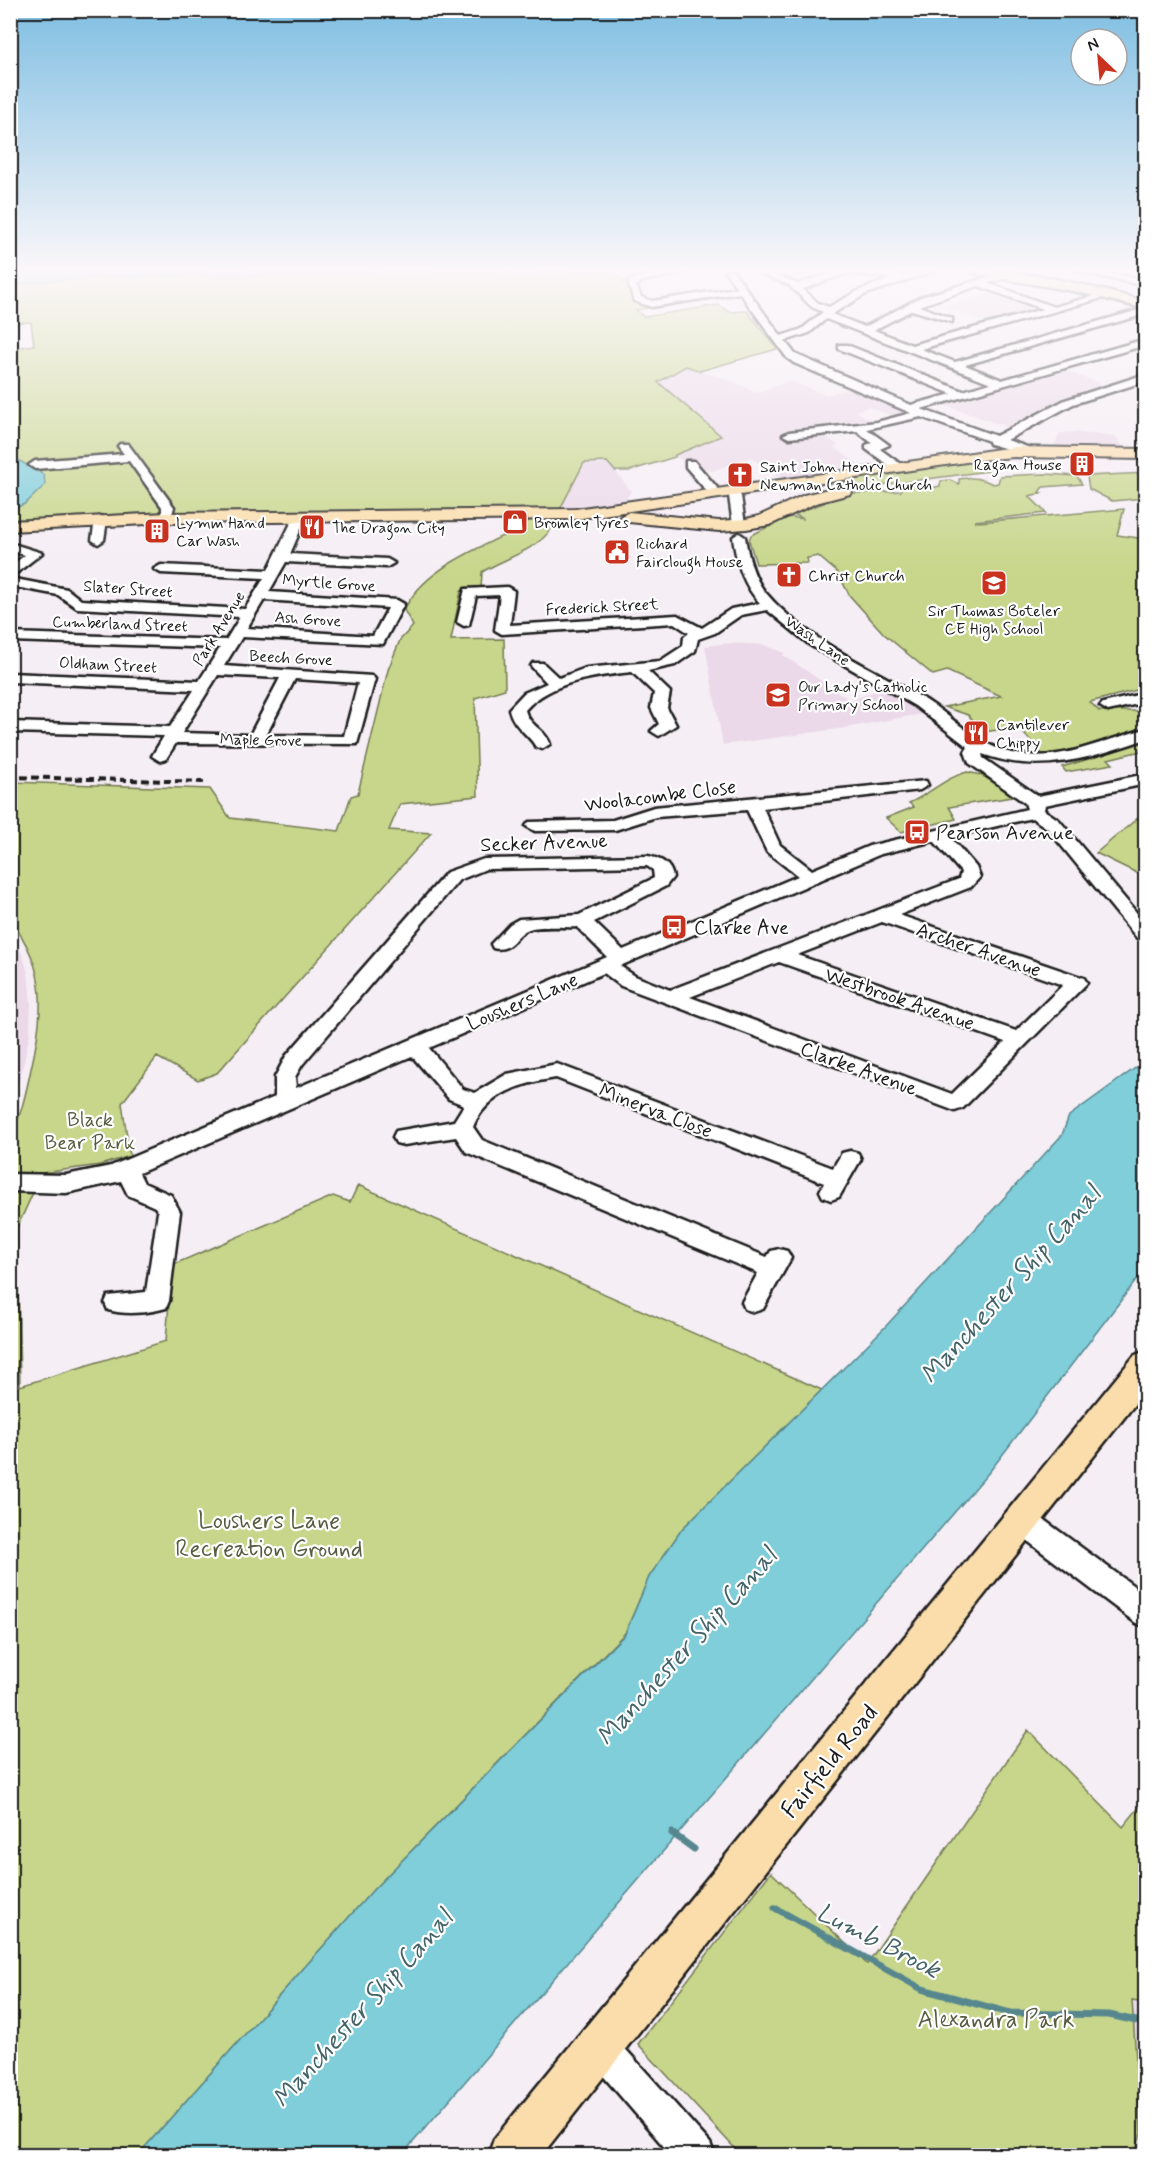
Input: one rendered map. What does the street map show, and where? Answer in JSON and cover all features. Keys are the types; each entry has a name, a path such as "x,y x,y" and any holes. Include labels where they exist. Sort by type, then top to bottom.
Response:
{"highway":[{"path":"963,457 987,463 997,470 991,461 995,447"},
{"path":"10,526 166,518 575,514 726,494 963,457 995,447 1032,452 1143,458"},
{"path":"1119,471 1143,458"},
{"path":"575,514 663,520 719,526 739,531 810,499 851,489 914,479 970,474"},
{"path":"726,494 759,496 773,509 769,519"},
{"path":"647,503 644,506 646,513 663,520"}],"main road":[{"name":"Fairfield Road","path":"511,2156 1146,1365"}],"street":[{"path":"823,372 995,447 1069,402 1146,377"},
{"path":"907,372 962,394"},
{"path":"975,372 1004,384"},
{"path":"789,435 877,425 962,394 1044,372"},
{"path":"1099,379 1117,386"},
{"path":"862,431 883,444 870,447 895,466"},
{"path":"876,440 894,436"},
{"path":"124,444 130,457 168,507 166,518"},
{"path":"35,465 130,457"},
{"path":"690,464 726,494"},
{"name":"Wash Lane","path":"726,494 739,531 750,576 757,591 770,605 841,658 935,712 976,747 973,752 975,760 998,776 1053,824 1144,934"},
{"name":"Park Avenue","path":"160,756 260,596 282,558 300,517"},
{"path":"98,540 101,520"},
{"path":"10,547 35,552 10,574"},
{"path":"206,571 214,557"},
{"path":"282,558 387,563"},
{"path":"161,569 272,574"},
{"path":"10,593 17,584"},
{"name":"Slater Street","path":"17,584 62,592 77,604 248,612"},
{"name":"Frederick Street","path":"464,622 470,592 507,591 502,630 677,619 700,633"},
{"name":"Myrtle Grove","path":"260,596 397,604 378,641"},
{"path":"557,734 541,741 529,731 518,717 517,709 523,693 586,672 637,669 670,662 690,648 691,637 710,630 736,612 770,605"},
{"name":"Cumberland Street","path":"10,637 233,638"},
{"name":"Ash Grove","path":"233,638 378,641"},
{"path":"538,666 555,683"},
{"path":"637,669 662,692 659,708 668,725 653,730 675,742"},
{"name":"Beech Grove","path":"213,670 367,679 351,741"},
{"path":"256,739 290,674"},
{"name":"Oldham Street","path":"10,677 203,686"},
{"path":"1108,706 1146,697"},
{"name":"Maple Grove","path":"10,727 256,739 351,741"},
{"path":"976,747 1019,760 1064,760 1146,734"},
{"path":"998,776 1003,765 1019,760"},
{"name":"Loushers Lane","path":"10,1182 77,1183 127,1170 875,850 1146,779"},
{"name":"Woolacombe Close","path":"536,826 615,825 654,812 904,793 920,785"},
{"name":"Woolacombe Close","path":"753,805 773,848 811,878"},
{"path":"670,998 965,883 971,877 970,870 938,835"},
{"name":"Secker Avenue","path":"286,1101 285,1077 293,1061 453,876 466,868 484,864 648,861 662,868 664,877 660,882 584,921"},
{"name":"Archer Avenue","path":"881,915 1077,983"},
{"path":"500,944 526,923 584,921 613,962"},
{"name":"Westbrook Avenue","path":"779,955 1021,1040"},
{"name":"Clarke Avenue","path":"613,962 627,981 955,1103 1077,983"},
{"path":"415,1046 456,1094 478,1102"},
{"name":"Minerva Close","path":"462,1128 468,1114 488,1092 526,1074 557,1071 835,1185 850,1159"},
{"path":"404,1137 462,1128 474,1146 502,1159 776,1263 754,1302"},
{"path":"117,1303 157,1301 169,1212 163,1201 136,1189 127,1170"},
{"path":"1023,1521 1146,1613"},
{"path":"599,2045 697,2156"}],"shaded area":[{"path":"675,372 705,372 735,382 756,393 789,381 827,395 854,386 910,415 897,418 868,407 856,411 875,423 821,433 838,445 834,447 864,468 787,482 750,457 712,471 675,457 675,455 721,436 658,382"},
{"path":"1063,372 1070,372 1106,386 1078,392 1079,394 1035,414 1029,414 1030,417 1009,428 941,404"},
{"path":"1075,432 1116,437 1126,452 1052,450 1060,433"},
{"path":"607,461 631,491 623,504 560,509 583,463"},
{"name":"Our Lady's Catholic Primary School","path":"731,643 764,645 785,653 783,655 851,701 879,689 927,713 845,728 723,745 705,646"},
{"path":"11,932 28,973 31,1002 30,1033 22,1071 11,1104"},
{"path":"1132,2001 1145,2003 1145,2155 1134,2155 1141,2133"}],"green space":[{"path":"10,372 675,372 658,382 721,436 675,455 675,457 629,471 615,471 607,462 584,463 560,509 552,510 552,520 556,521 550,531 533,546 482,572 481,589 461,591 451,640 504,639 505,689 475,698 478,796 400,804 389,830 431,833 217,1073 198,1080 157,1057 122,1103 130,1156 100,1165 42,1173 17,1228 20,1386 166,1341 172,1265 333,1196 350,1202 358,1185 822,1390 682,1529 649,1577 625,1633 373,1890 138,2155 11,2155 10,1139 20,1113 35,1049 39,1029 40,992 32,957 11,921 11,782 210,789 230,818 339,831 351,796 358,794 388,670 400,640 413,626 404,610 413,595 438,571 516,529 522,521 527,522 546,510 142,513 11,520 11,510 26,503 11,456"},
{"path":"979,459 990,465 988,471 851,489 840,477"},
{"path":"1145,473 1145,498 1112,501 1089,489 1087,476"},
{"name":"Sir Thomas Boteler CE High School","path":"1045,474 1077,476 1082,484 1043,487 1039,492 1042,493 1029,496 1046,513 974,521 1124,509 1117,535 1145,539 1145,688 1090,702 1099,711 1145,711 1145,727 1063,753 1043,755 1018,727 984,732 968,715 944,707 1001,696 947,671 933,675 884,634 850,596 837,572 818,556 807,558 808,563 756,564 749,540 751,535 789,517 804,519 793,514 824,503 822,498 839,494 901,491 902,487 907,485 935,487 940,486 941,481 950,480 959,484 959,479 964,478 981,479 993,484 998,483 1000,476"},
{"path":"1145,742 1145,753 1141,751 1108,759 1113,764 1066,772 1062,767"},
{"path":"967,772 981,775 1018,796 949,807 956,819 901,832 886,818 914,807 909,803 951,778"},
{"path":"1145,812 1145,877 1096,853"},
{"name":"Alexandra Park","path":"1028,1730 1123,1827 1145,1800 1145,2003 1132,2001 1141,2133 1134,2155 741,2155 638,2044 771,1872 867,1964"}],"water":[{"path":"11,456 44,475 45,485 26,503 11,510"},
{"name":"Manchester Ship Canal","path":"1145,1061 1145,1269 990,1471 402,2155 138,2155 373,1890 625,1634 649,1577 682,1529 885,1327 1062,1135 1069,1116"}],"waterway":[{"name":"Lumb Brook","path":"672,1833 694,1849"},
{"name":"Lumb Brook","path":"775,1908 922,1989 1010,2013 1109,2015 1146,2023"}],"railway":[{"path":"10,777 208,782"}],"place":[{"name":"Ragan House","path":"1082,464"},
{"name":"Saint John Henry Newman Catholic Church","path":"740,475"},
{"name":"Bromley Tyres","path":"515,522"},
{"name":"The Dragon City","path":"312,527"},
{"name":"Lymm Hand Car Wash","path":"157,531"},
{"name":"Richard Fairclough House","path":"617,552"},
{"name":"Christ Church","path":"789,575"},
{"name":"Sir Thomas Boteler CE High School","path":"994,583"},
{"name":"Our Lady's Catholic Primary School","path":"778,695"},
{"name":"Cantilever Chippy","path":"976,733"},
{"name":"Pearson Avenue","path":"917,832"},
{"name":"Clarke Ave","path":"674,927"}],"park label":[{"name":"Black Bear Park","path":"90,1130"},
{"name":"Loushers Lane Recreation Ground","path":"269,1534"}]}
